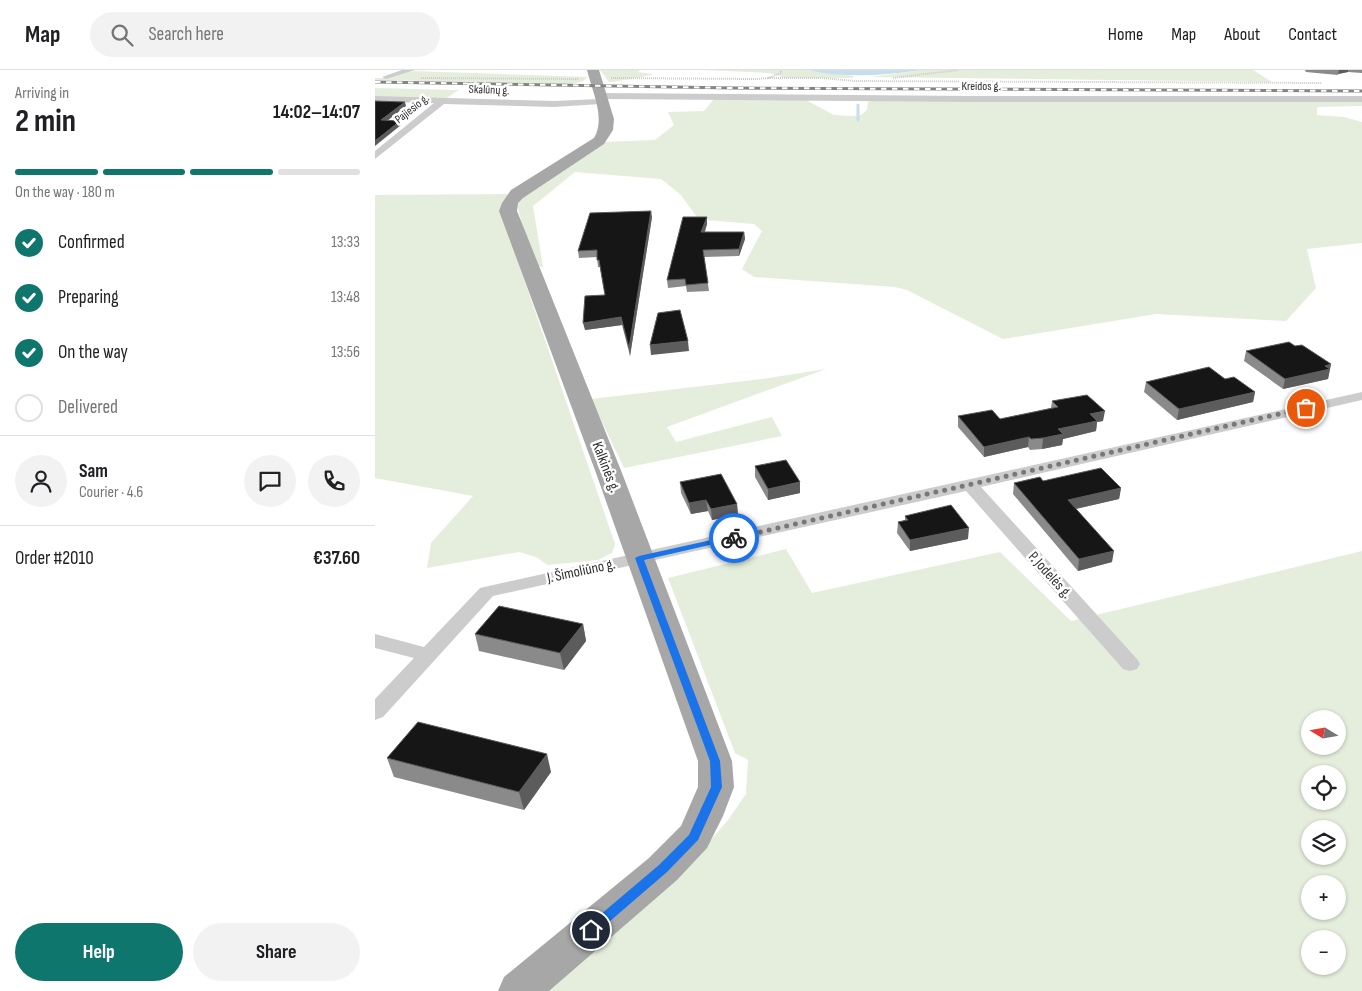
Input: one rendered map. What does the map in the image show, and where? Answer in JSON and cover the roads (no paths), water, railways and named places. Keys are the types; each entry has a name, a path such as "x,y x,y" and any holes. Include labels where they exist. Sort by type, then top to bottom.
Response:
{"main road":[{"name":"Kalkinės g.","path":"519,991 663,869 694,837 705,816 716,787 715,761 606,465 508,211 510,203 517,194 599,141 606,130 607,119 597,86"}],"street":[{"path":"386,77 411,70"},
{"name":"Kreidos g.","path":"597,86 943,99 1362,99"},
{"name":"Skalūnų g.","path":"375,99 555,104 597,86"},
{"name":"Pajiesio g.","path":"375,156 442,101"},
{"name":"J. Šimoliūno g.","path":"375,712 487,592 1362,396"},
{"name":"P. Jodelės g.","path":"970,485 1130,664"},
{"path":"375,641 428,655"}],"water":[{"path":"808,70 923,70 880,75 852,75"}],"waterway":[{"path":"858,105 858,120"}],"railway":[{"path":"375,82 733,88 1362,91"}]}
